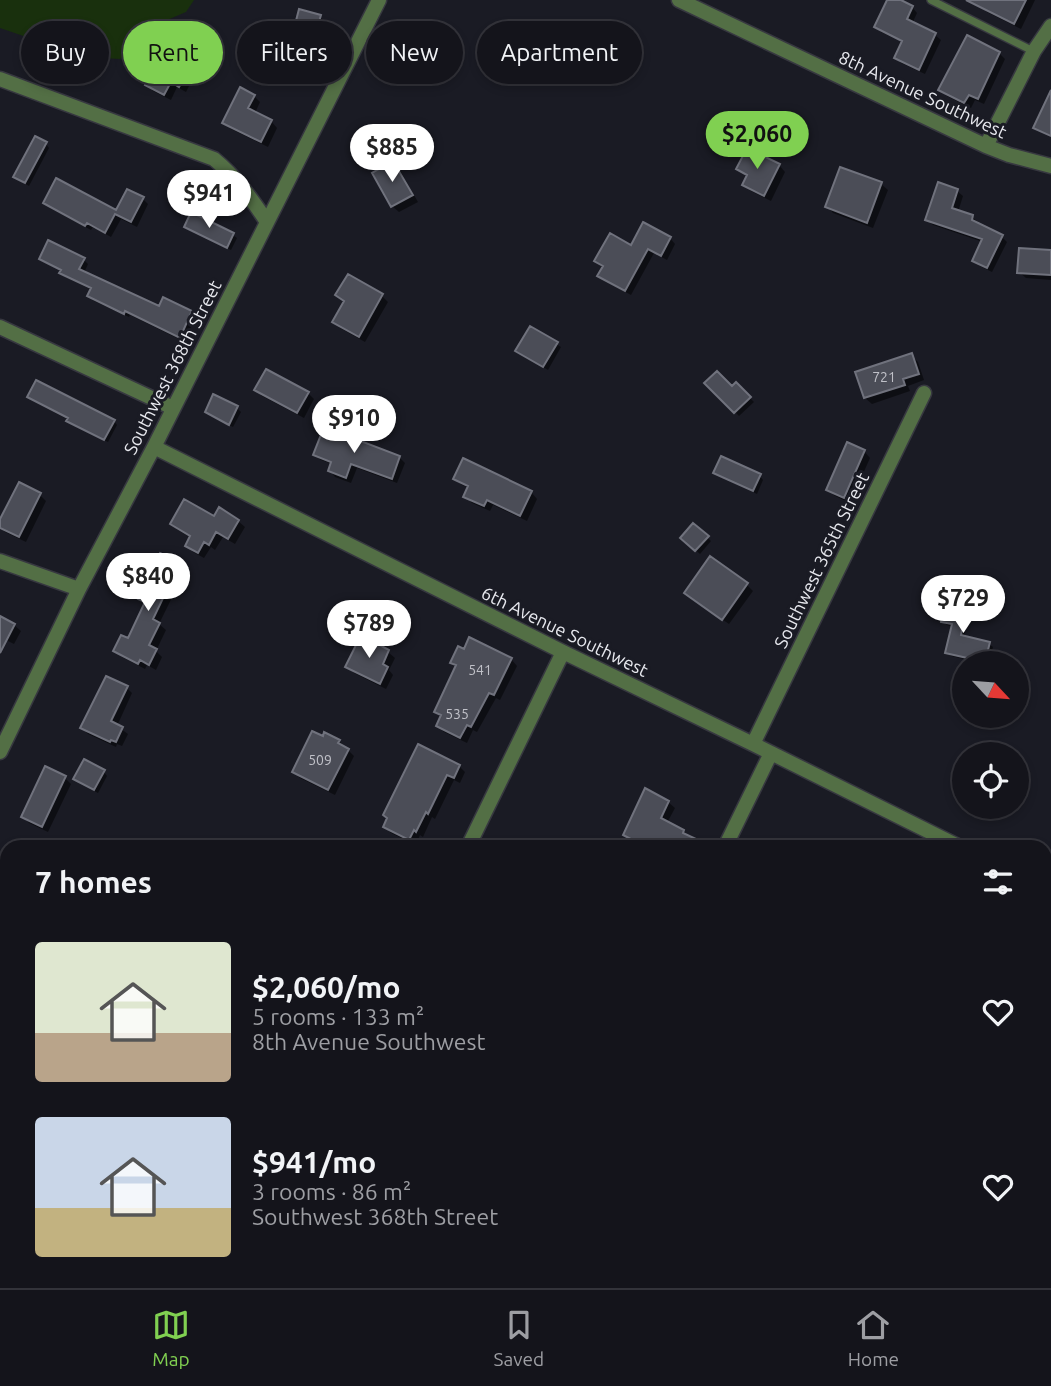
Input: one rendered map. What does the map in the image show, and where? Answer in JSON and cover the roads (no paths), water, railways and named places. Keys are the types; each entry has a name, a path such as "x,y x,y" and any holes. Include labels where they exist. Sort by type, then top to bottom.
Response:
{"street":[{"name":"Southwest 368th Street","path":"0,752 79,589 154,447 379,0"},
{"name":"8th Avenue Southwest","path":"679,0 986,146 1051,166"},
{"path":"986,146 1034,51 1051,26"},
{"path":"1,81 214,159 241,185 267,222"},
{"path":"0,327 173,408"},
{"name":"Southwest 365th Street","path":"753,744 924,393"},
{"name":"6th Avenue Southwest","path":"154,447 946,840"},
{"path":"0,561 79,589"},
{"path":"471,840 563,652"},
{"path":"728,840 771,753"}],"lane":[{"path":"931,0 1034,51"}]}
